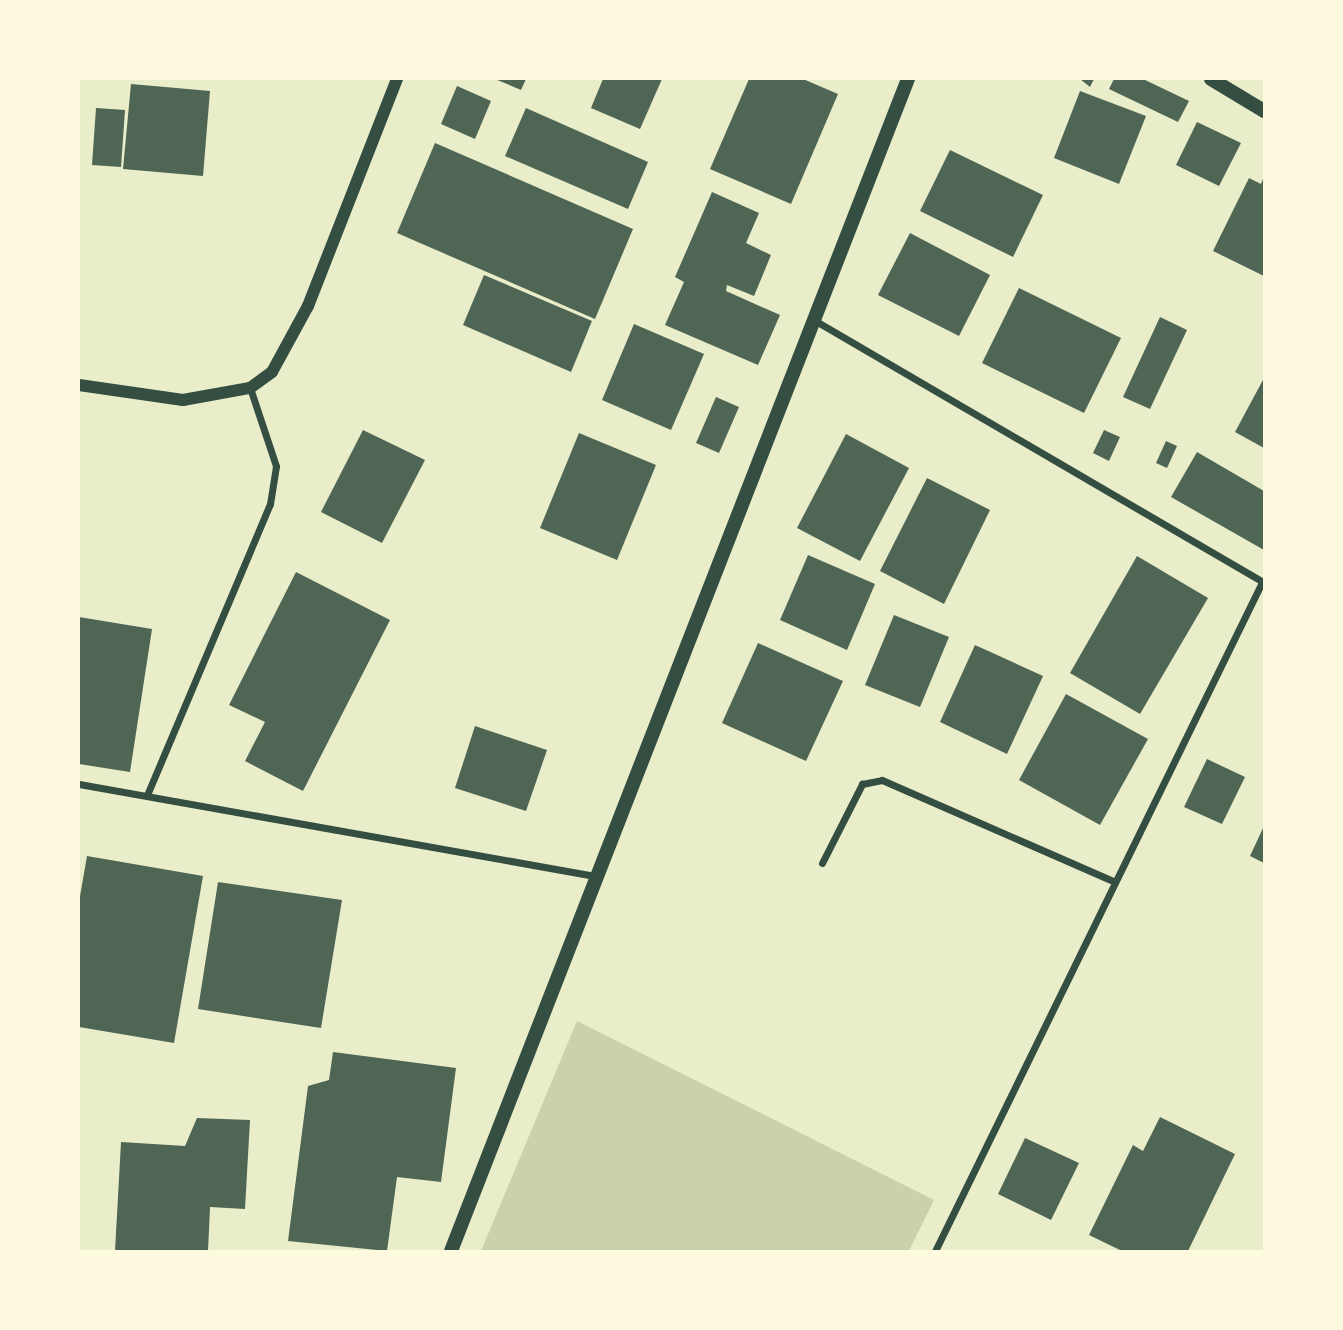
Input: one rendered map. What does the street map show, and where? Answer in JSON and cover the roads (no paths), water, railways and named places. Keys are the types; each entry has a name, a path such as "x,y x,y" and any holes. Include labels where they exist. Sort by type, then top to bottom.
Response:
{"main road":[{"path":"451,1251 810,318 908,79"},
{"path":"1211,79 1264,111"}],"street":[{"path":"79,385 183,400 250,388 272,372 290,346 397,79"},
{"path":"810,318 1263,582 934,1251"},
{"path":"147,795 270,504 276,466 250,388"},
{"path":"822,863 862,784 882,780 1115,882"},
{"path":"79,784 595,876"}]}
